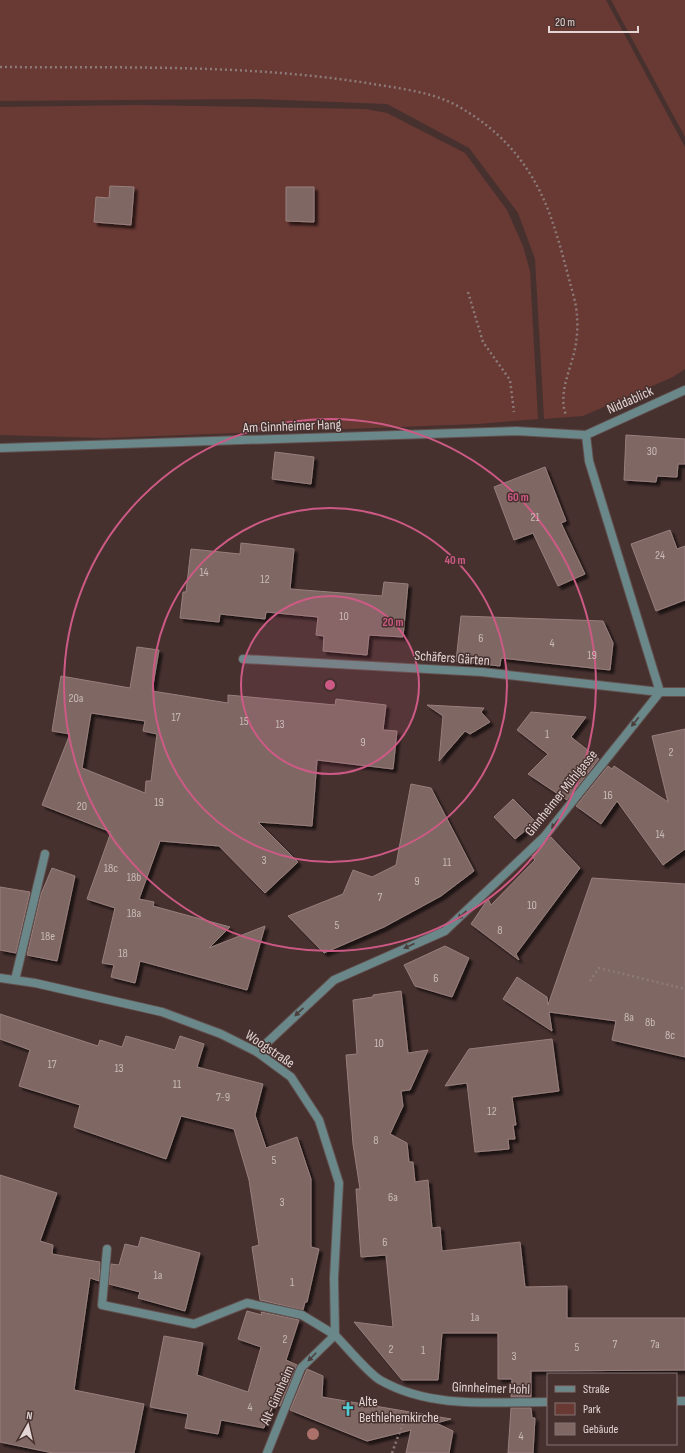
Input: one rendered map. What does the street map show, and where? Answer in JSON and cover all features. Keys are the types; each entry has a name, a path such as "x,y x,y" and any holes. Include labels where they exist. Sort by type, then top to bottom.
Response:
{"street":[{"name":"Niddablick","path":"586,435 685,390"},
{"name":"Am Ginnheimer Hang","path":"0,448 516,431 586,435"},
{"path":"586,435 589,461 660,692"},
{"name":"Schäfers Gärten","path":"243,658 482,672 660,692 685,692"},
{"name":"Ginnheimer Mühlgasse","path":"257,1052 334,980 445,931 544,837 660,692"},
{"path":"15,980 45,854"},
{"name":"Woogstraße","path":"0,978 34,983 162,1012 221,1034 257,1052 291,1077 319,1120 339,1183 334,1278 335,1335"},
{"name":"Ginnheimer Hohl","path":"107,1249 102,1305 194,1324 248,1303 302,1315 335,1335 380,1380 414,1394 460,1402 547,1402"},
{"name":"Alt-Ginnheim","path":"267,1453 301,1368 335,1335"}],"path":[{"path":"0,67 183,68 313,75 412,90 452,103 488,125 509,145 533,176 548,211 560,246 578,316 576,344 566,385 564,409 567,419 586,435"},
{"path":"468,292 483,342 510,380 516,431"},
{"path":"590,982 599,968 685,989"},
{"path":"392,1453 409,1408"}],"green space":[{"path":"0,0 606,0 685,147 685,369 673,377 583,416 544,419 535,259 518,213 469,148 387,104 257,99 0,101"},
{"path":"611,0 685,0 685,137"},
{"path":"139,105 366,109 387,113 465,153 507,210 523,246 530,271 538,419 478,424 105,438 0,435 0,107"}],"building":[{"path":"110,186 134,187 131,225 94,222 96,197 109,198"},
{"path":"286,187 314,187 314,222 286,221"},
{"path":"626,435 685,439 685,464 678,464 677,477 657,476 656,482 624,480"},
{"path":"275,452 314,457 311,484 272,479"},
{"path":"545,467 566,521 561,523 585,574 558,586 533,533 514,540 494,487"},
{"path":"670,530 677,549 685,546 685,600 656,611 631,544"},
{"path":"241,543 294,549 290,589 382,596 384,582 408,584 403,637 369,635 367,655 323,651 324,636 316,635 318,617 266,612 265,619 220,614 219,622 180,618 183,592 186,592 191,549 240,554"},
{"path":"461,616 603,621 613,643 610,670 501,658 500,666 456,661"},
{"path":"137,647 159,650 152,691 228,703 228,695 335,705 336,699 386,705 383,730 397,731 393,769 317,760 312,826 258,822 298,862 265,893 219,846 160,841 139,899 154,902 153,906 230,927 209,948 265,926 247,990 140,961 135,983 111,977 114,965 102,963 115,908 87,899 111,832 42,805 70,734 52,731 61,676 130,688","holes":["91,713 145,721 143,731 157,734 151,781 146,781 145,793 82,768"]},
{"path":"427,705 484,708 481,712 490,722 470,734 465,731 439,761 443,716"},
{"path":"531,712 586,717 571,737 599,759 567,800 528,774 548,754 517,730"},
{"path":"685,729 685,849 663,865 617,801 601,824 576,806 608,766 612,769 614,766 668,802 652,736"},
{"path":"411,784 431,788 474,871 441,896 384,927 324,953 288,916 343,894 353,870 372,877 396,865"},
{"path":"513,799 536,822 515,839 494,817"},
{"path":"551,837 580,868 516,954 519,960 471,924 488,899 491,905 535,860 532,856"},
{"path":"52,868 75,876 57,961 27,955 41,894"},
{"path":"592,878 685,884 685,1057 612,1040 616,1021 549,1012 552,1031 503,999 517,977 547,997 548,1005"},
{"path":"0,887 30,892 16,953 0,950"},
{"path":"445,946 469,958 452,997 415,986 404,965"},
{"path":"401,991 408,1053 428,1050 410,1090 401,1091 403,1106 390,1134 407,1143 409,1162 413,1162 415,1182 428,1180 432,1228 440,1227 442,1251 520,1242 525,1287 567,1286 567,1318 685,1318 685,1370 531,1371 531,1397 511,1397 512,1379 498,1379 498,1333 442,1333 438,1380 402,1380 354,1322 393,1327 386,1255 361,1257 356,1189 360,1189 353,1144 346,1055 357,1054 353,1000 373,997 373,995"},
{"path":"0,1014 98,1046 100,1040 122,1047 126,1036 175,1050 180,1036 204,1044 197,1067 263,1084 255,1115 266,1148 297,1137 311,1179 311,1247 319,1249 307,1302 305,1302 303,1310 260,1300 252,1247 259,1245 249,1180 234,1129 181,1116 166,1159 74,1127 80,1105 19,1086 30,1050 0,1039"},
{"path":"552,1039 559,1091 512,1097 516,1125 513,1125 515,1139 508,1139 509,1149 475,1152 467,1083 445,1086 469,1049"},
{"path":"0,1175 57,1193 40,1241 53,1245 52,1254 100,1262 99,1281 90,1278 74,1390 144,1404 134,1453 53,1453 0,1442"},
{"path":"141,1237 200,1253 185,1311 138,1298 140,1292 109,1284 111,1264 119,1265 125,1244 138,1247"},
{"path":"247,1311 262,1315 261,1312 299,1320 286,1360 297,1365 280,1406 272,1403 264,1428 221,1420 218,1434 185,1428 188,1414 150,1407 164,1336 203,1343 197,1375 248,1392 261,1347 238,1339"},
{"path":"307,1369 323,1376 322,1397 451,1419 436,1423 453,1431 449,1453 406,1453 411,1430 367,1441 290,1410"},
{"path":"511,1408 531,1408 532,1418 535,1418 533,1453 508,1453"}],"place":[{"name":"Alte Bethlehemkirche","path":"348,1409"}]}
